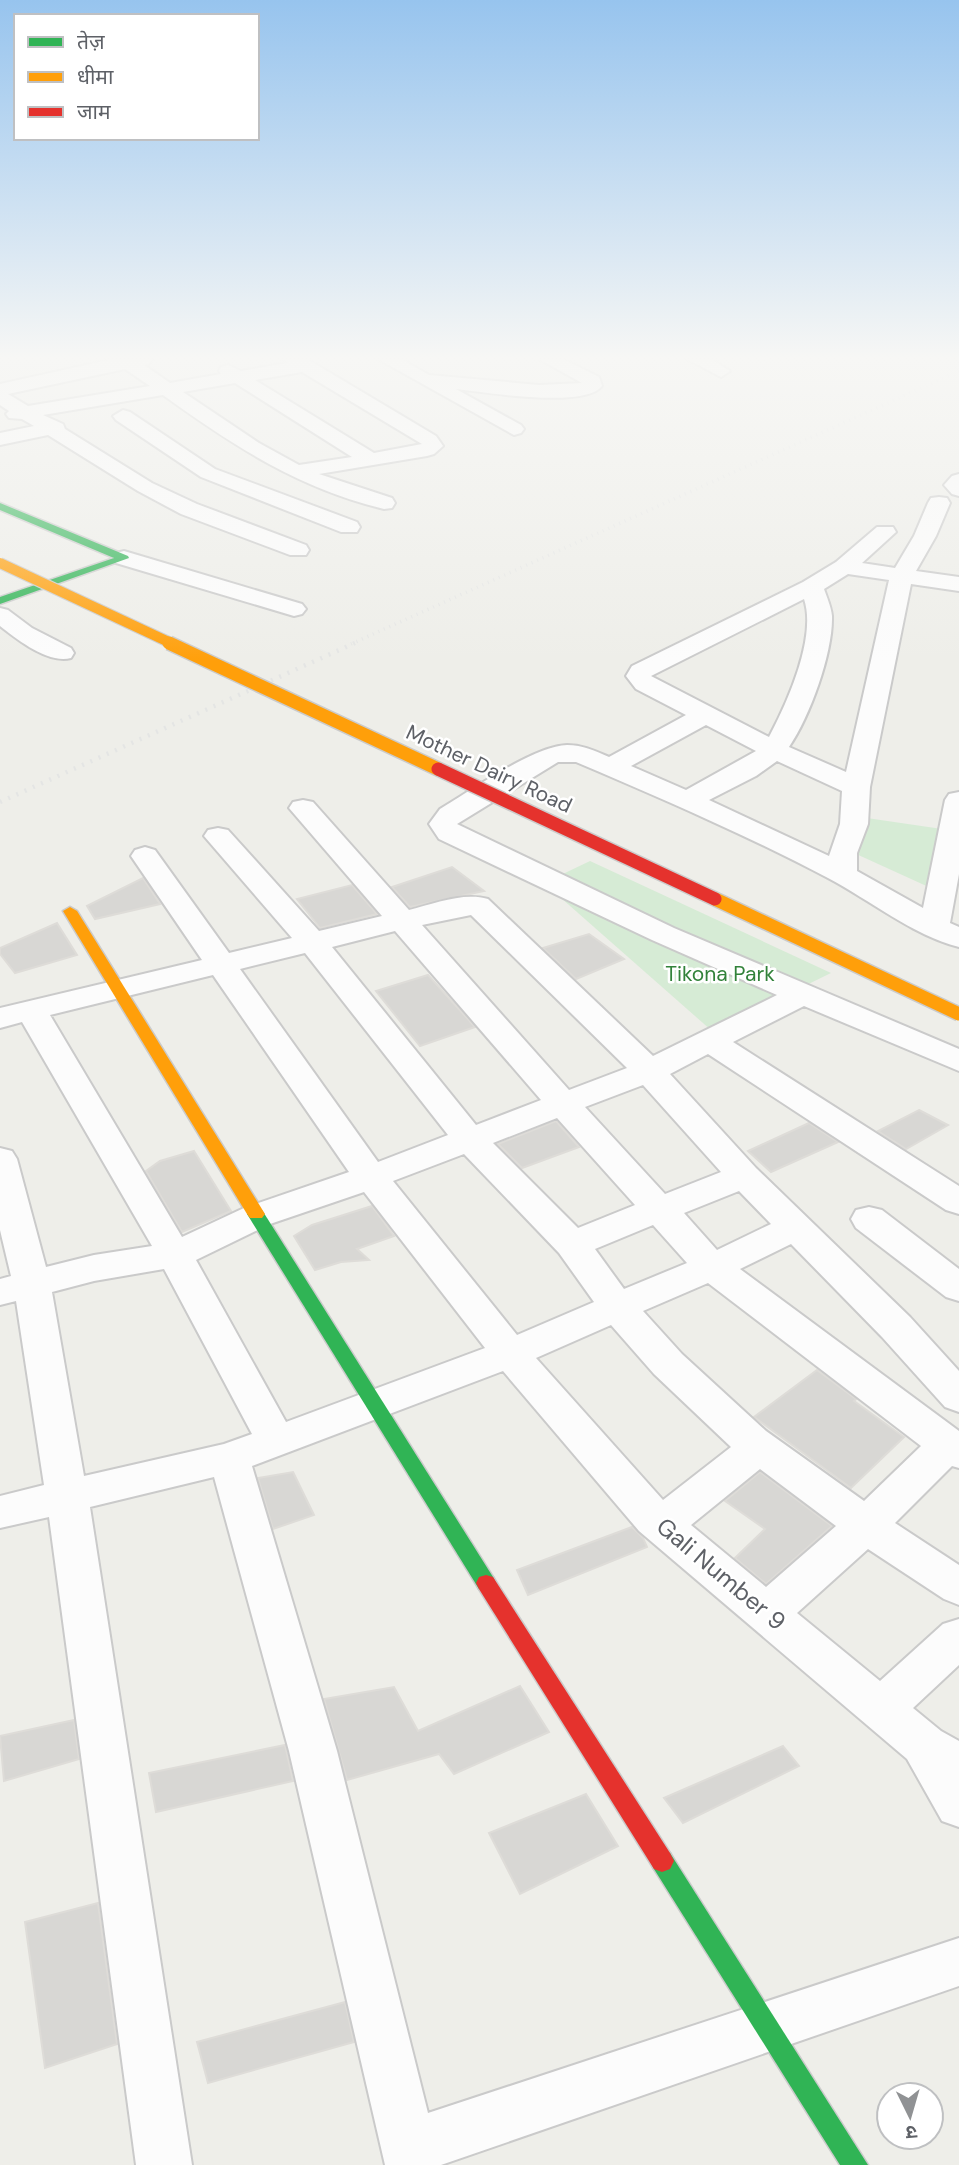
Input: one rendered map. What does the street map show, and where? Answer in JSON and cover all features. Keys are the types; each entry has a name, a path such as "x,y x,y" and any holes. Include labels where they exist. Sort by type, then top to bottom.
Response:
{"street":[{"path":"103,460 145,487 189,509 298,550"},
{"path":"189,460 208,473 349,527"},
{"path":"277,460 326,486 384,503"},
{"path":"295,472 371,460"},
{"path":"844,875 843,853 855,824 856,787 901,576 959,480"},
{"path":"0,506 124,558 295,609"},
{"path":"856,787 705,715 645,684 638,676 640,671 811,587 844,567 885,531"},
{"path":"0,601 124,558"},
{"name":"Mother Dairy Road","path":"0,563 959,1014"},
{"path":"50,565 99,588"},
{"path":"844,567 959,584"},
{"path":"688,800 774,750 786,734 816,641 820,617 811,587"},
{"path":"0,615 12,634 62,653"},
{"path":"610,767 705,715"},
{"path":"959,800 946,933 844,875 688,800 581,754 565,753 550,757 450,816 443,824 449,833 651,928 959,1061"},
{"name":"Mother Dairy Road","path":"495,772 533,789"},
{"path":"303,808 563,1104 712,1267 953,1449 767,1613"},
{"path":"218,836 313,943 470,1140 572,1244 617,1308 668,1364 760,1447 866,1525 959,1587"},
{"name":"Gali Number 9","path":"145,856 371,1177 510,1353 661,1524 881,1709 942,1755"},
{"path":"276,1441 175,1255 15,1014 469,904 483,908 649,1072 744,1176 896,1326 959,1397"},
{"path":"70,911 374,1406 855,2165"},
{"path":"16,1288 94,1268 175,1255 257,1216 371,1177 649,1072 805,993"},
{"path":"708,1040 959,1202"},
{"path":"0,1159 16,1288 67,1496 163,2165"},
{"path":"572,1244 744,1176"},
{"path":"869,1219 959,1288"},
{"path":"0,1512 229,1458 510,1353 712,1267 797,1227"},
{"path":"661,1524 760,1447"},
{"path":"229,1458 313,1751 411,2156 959,1962"},
{"path":"881,1709 959,1637"},
{"path":"942,1755 959,1806"}],"green space":[{"path":"860,817 942,829 933,889 854,853"},
{"name":"Tikona Park","path":"590,861 831,973 712,1031 544,883"}],"building":[{"path":"452,867 484,891 410,907 392,887"},
{"path":"143,878 160,904 95,919 87,906"},
{"path":"352,885 377,914 320,928 297,899"},
{"path":"57,923 77,955 15,973 0,954 0,948"},
{"path":"589,934 624,959 576,979 543,948"},
{"path":"428,975 475,1027 420,1046 376,991"},
{"path":"919,1110 948,1125 906,1149 878,1131"},
{"path":"556,1121 579,1147 522,1168 498,1144"},
{"path":"809,1123 838,1142 771,1172 748,1151"},
{"path":"194,1151 231,1211 182,1232 146,1171 160,1161"},
{"path":"372,1206 394,1236 357,1249 369,1260 341,1262 315,1270 294,1236 312,1225"},
{"path":"817,1370 904,1437 851,1488 754,1417"},
{"path":"293,1472 314,1515 273,1529 258,1478"},
{"path":"760,1472 832,1526 766,1584 735,1558 765,1529 725,1501"},
{"path":"632,1527 643,1538 647,1547 528,1595 517,1570"},
{"path":"520,1686 549,1732 454,1774 439,1754 347,1780 324,1699 394,1687 418,1731"},
{"path":"74,1720 79,1759 4,1781 0,1736"},
{"path":"285,1745 293,1781 156,1812 149,1773"},
{"path":"783,1746 799,1766 683,1823 664,1798"},
{"path":"586,1794 618,1846 520,1894 489,1833"},
{"path":"98,1903 117,2044 45,2068 25,1922"},
{"path":"345,2002 354,2042 208,2083 197,2042"}],"railway":[{"path":"351,644 761,460"},
{"path":"0,802 355,643"}],"traffic: fast":[{"path":"0,506 124,558"},
{"path":"0,601 124,558"},
{"path":"256,1214 486,1583"},
{"path":"662,1861 855,2165"}],"traffic: slow":[{"path":"0,563 438,769"},
{"path":"715,899 959,1014"},
{"path":"70,911 256,1214"}],"traffic: jam":[{"path":"438,769 715,899"},
{"path":"486,1583 662,1861"}]}
